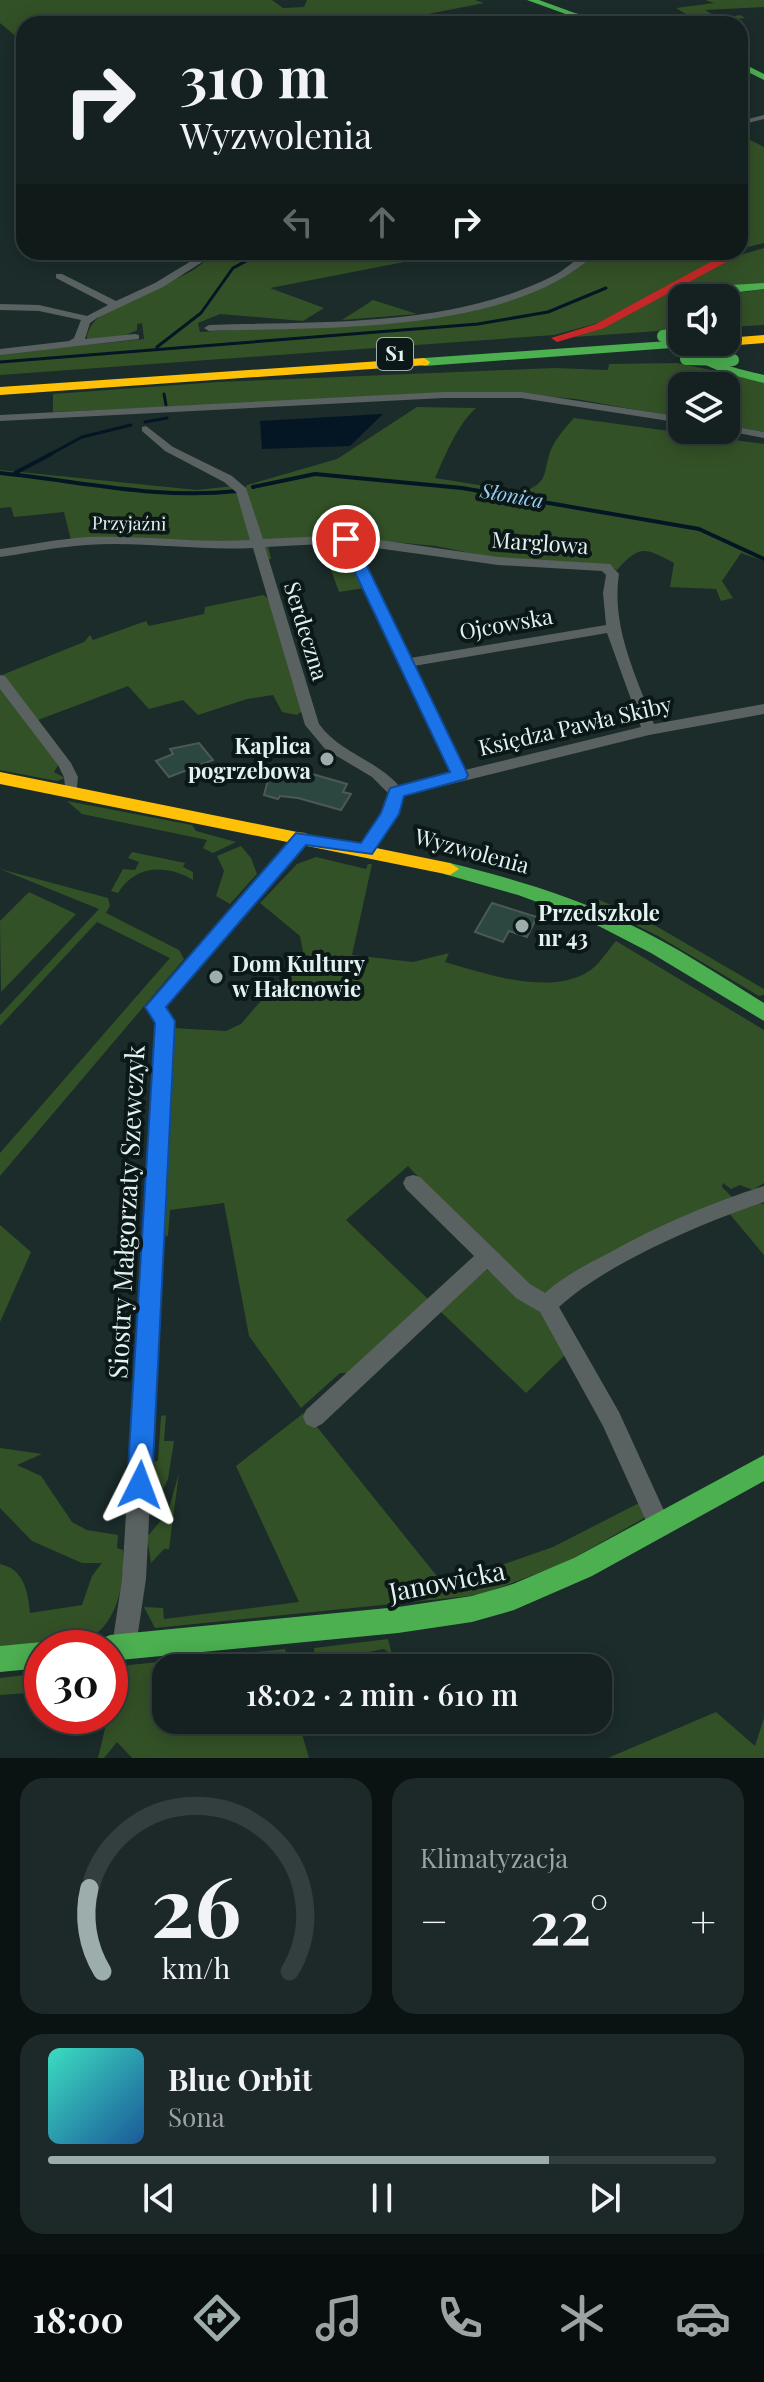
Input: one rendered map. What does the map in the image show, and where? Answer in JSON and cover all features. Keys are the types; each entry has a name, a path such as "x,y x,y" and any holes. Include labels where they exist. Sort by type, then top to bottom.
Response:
{"main road":[{"path":"531,0 577,15"},
{"path":"518,345 600,326 725,260"},
{"path":"740,287 764,286"},
{"path":"740,331 764,330"},
{"name":"S1","path":"740,341 764,339"},
{"name":"S1","path":"0,382 518,345 668,344"},
{"path":"0,391 242,373 381,373 668,345"},
{"path":"699,356 734,372 764,379"},
{"path":"720,356 733,360 764,361"},
{"name":"Wyzwolenia","path":"0,778 481,876 580,909 643,939 764,1013"},
{"name":"Janowicka","path":"128,1646 451,1614 548,1584 764,1467"},
{"path":"0,1659 24,1657"}],"street":[{"path":"573,16 577,15"},
{"path":"79,340 88,319 178,275 201,260"},
{"path":"209,328 357,321 466,309 518,294 555,277 580,260"},
{"path":"59,276 116,305"},
{"path":"0,307 48,309 88,319"},
{"path":"0,352 62,346 79,340 86,343 135,337"},
{"path":"0,418 460,395 568,400 668,418"},
{"name":"Serdeczna","path":"146,429 169,449 238,486 312,725 327,746 386,780 396,792"},
{"path":"740,431 764,435"},
{"path":"346,539 460,775"},
{"name":"Marglowa","path":"257,544 346,539 498,561 605,567 613,574 607,598 613,628 649,730"},
{"name":"Przyjaźni","path":"0,553 85,541 138,540 212,546 257,544"},
{"name":"Ojcowska","path":"405,663 613,628"},
{"path":"0,679 64,763 71,777 71,792"},
{"name":"Księdza Pawła Skiby","path":"396,792 649,730 764,709"},
{"path":"365,850 390,814 396,792"},
{"name":"Siostry Małgorzaty Szewczyk","path":"121,1630 134,1579 165,1021 155,1007 302,838"},
{"path":"413,1183 523,1291 547,1305 611,1419 660,1526"},
{"path":"547,1305 564,1290 636,1250 721,1207 764,1194"},
{"path":"314,1417 486,1257"}],"green space":[{"path":"0,0 272,0 283,8 304,7 307,0 475,0 484,3 418,16 16,16 16,36 0,23"},
{"path":"705,0 764,0 764,7 705,10 715,16 689,16 676,8 714,3"},
{"path":"748,139 764,147 764,243 748,247"},
{"path":"764,248 764,284 740,287 740,284 680,284 727,260 748,260 748,253"},
{"path":"206,260 415,260 270,288 324,308 303,321 220,314 198,323 200,332 424,318 464,312 563,275 584,260 716,260 598,323 554,335 0,375 0,354 144,339 142,323 137,324 137,330 124,336 87,339 99,317 128,299 190,272"},
{"path":"764,289 764,325 740,326 740,293"},
{"path":"668,290 668,330 575,337"},
{"path":"373,300 417,314 342,320"},
{"path":"677,363 720,372 668,372 668,415 576,399 496,392 53,412 53,394 218,382 554,368 608,370 609,364"},
{"path":"740,376 764,381 764,432 740,428"},
{"path":"417,407 476,408 458,431 435,478 522,492 541,481 552,447 574,418 668,431 668,444 740,444 740,441 764,444 764,561 741,553 722,581 733,598 721,601 716,589 670,587 674,563 643,551 637,552 617,570 608,565 514,562 436,546 351,538 263,541 244,490 247,485 337,459"},
{"path":"0,470 197,490 234,486 252,541 71,540 64,512 14,517 11,507 0,508"},
{"path":"344,542 402,669 364,588 339,592 321,543 268,546 271,559 265,560 262,549 267,545"},
{"path":"263,595 270,599 302,711 297,715 282,712 273,695 247,699 198,715 183,700 149,709 128,686 38,720 59,749 2,675 84,642 90,635 93,640 146,621 149,626 204,614 205,607"},
{"path":"0,687 59,764 54,772 65,778 57,781 0,770"},
{"path":"67,801 192,825 196,831 236,842 213,853 203,848 207,840 82,814"},
{"path":"241,846 251,858 257,874 230,904 216,896 224,871 217,856"},
{"path":"132,852 185,863 183,867 193,872 193,880 173,871 152,870 133,877 118,893 111,891 123,869 135,870 139,862 128,858"},
{"path":"316,857 366,869 368,864 372,864 352,955 413,962 449,953 445,962 479,972 516,980 553,982 586,973 616,941 764,1030 764,1183 753,1190 740,1185 731,1189 723,1183 722,1187 732,1197 545,1293 528,1289 492,1256 408,1166 346,1220 429,1300 476,1257 417,1196 479,1259 352,1373 340,1373 301,1408 249,1336 224,1203 170,1210 168,1236 163,1235 172,1028 226,1031 241,1024 303,952 300,936 260,903 297,864"},
{"path":"0,869 108,898 110,906 106,913 179,950 184,959 0,1176 0,1153 170,958 97,922 0,1026 0,1015 99,909"},
{"path":"29,892 76,914 1,992 0,921"},
{"path":"597,899 644,919 764,989 764,995 759,996 658,936 593,904"},
{"path":"764,1204 764,1255 729,1213"},
{"path":"0,1225 31,1252 0,1322"},
{"path":"486,1269 545,1316 565,1355 526,1393 441,1312 411,1340"},
{"path":"305,1412 444,1585 553,1547 639,1503 646,1517 565,1563 480,1595 155,1628 144,1607 163,1608 164,1619 299,1602 236,1466"},
{"path":"166,1415 164,1441 174,1441 168,1479 150,1516 151,1462 158,1461 161,1416"},
{"path":"0,1448 42,1454 17,1465 41,1476 72,1522 87,1530 118,1535 117,1548 123,1550 121,1585 114,1609 102,1629 24,1630 24,1646 0,1648 0,1564 20,1576 30,1613 82,1605 92,1576 102,1563 82,1563 32,1541 0,1508"},
{"path":"179,1473 169,1549 164,1549 151,1563 147,1537 168,1512"},
{"path":"388,1639 392,1654 384,1649 358,1654 315,1654 314,1648"},
{"path":"285,1649 286,1654 236,1654"},
{"path":"152,1663 152,1734 302,1734 309,1758 132,1758 117,1742 104,1758 98,1758 104,1734 128,1734 128,1665"},
{"path":"24,1675 24,1693 0,1695 0,1678"},
{"path":"716,1712 755,1746 764,1718 764,1758 608,1758"}],"water":[{"path":"383,414 350,446 262,449 260,421"}],"building":[{"path":"199,743 213,760 169,777 156,761 173,754 170,749"},
{"path":"284,766 347,784 343,792 351,794 341,810 298,798 280,796 278,799 264,795 268,780"},
{"path":"492,903 537,917 527,937 509,931 503,942 475,932"}],"waterway":[{"path":"157,347 201,313 233,268 248,260"},
{"path":"0,362 478,324 548,312 606,288"},
{"path":"164,394 166,405"},
{"path":"145,422 167,418"},
{"path":"47,456 82,437 131,425"},
{"path":"15,473 51,454"},
{"name":"Słonica","path":"0,473 148,491 237,491"},
{"name":"Słonica","path":"253,487 315,474 462,488 699,529 764,559"}],"traffic: fast":[{"path":"531,0 578,16"},
{"path":"748,69 764,77"},
{"path":"740,287 764,286"},
{"path":"663,336 668,335"},
{"path":"424,362 668,345"},
{"path":"700,356 718,366 764,379"},
{"path":"686,359 733,360"},
{"path":"450,869 548,898 619,927 673,956 764,1013"},
{"path":"128,1646 398,1620 472,1609 514,1597 583,1567 764,1467"},
{"path":"0,1659 24,1657"}],"traffic: slow":[{"path":"740,341 764,339"},
{"path":"0,391 424,362"},
{"path":"0,778 450,869"}],"traffic: jam":[{"path":"557,338 600,326 722,260"}],"place":[{"name":"Kaplica pogrzebowa","path":"327,759"},
{"name":"Przedszkole nr 43","path":"522,926"},
{"name":"Dom Kultury w Hałcnowie","path":"216,977"}],"route":[{"path":"140,1485 165,1021 163,1014 155,1007 302,838 365,850 390,814 396,792 460,775 346,539"}]}
